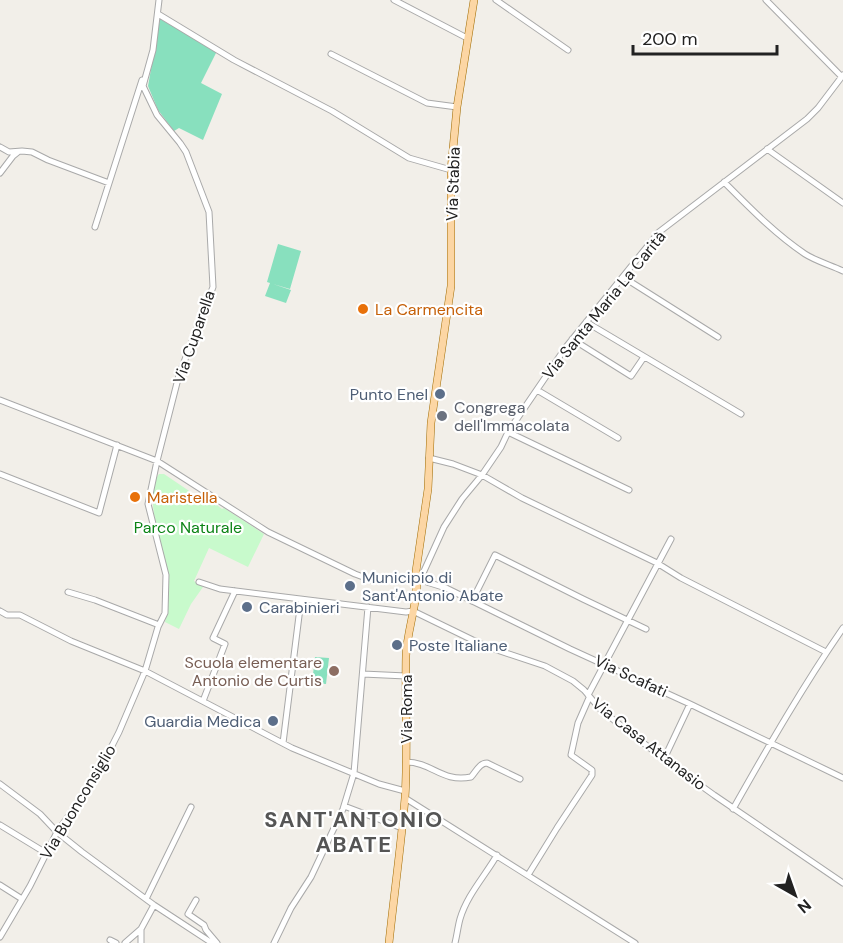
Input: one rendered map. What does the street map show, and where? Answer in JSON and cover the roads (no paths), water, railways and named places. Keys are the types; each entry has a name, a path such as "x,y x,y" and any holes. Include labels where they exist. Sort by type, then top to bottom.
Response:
{"main road":[{"name":"Via Stabia","path":"438,369 451,286 451,170 457,107 474,0"},
{"name":"Via Roma","path":"389,943 405,794 407,641 413,611 416,571 428,489 431,423 438,369"}],"street":[{"name":"Via Cuparella","path":"157,461 179,375 213,286 209,212 186,152 157,115 143,86 153,50 159,0"},
{"path":"394,0 467,38"},
{"path":"496,0 568,50"},
{"path":"766,0 842,79"},
{"path":"158,14 234,60 332,111 409,158 451,170"},
{"path":"331,54 427,104 457,107"},
{"path":"95,227 143,76 147,70"},
{"name":"Via Santa Maria La Carità","path":"417,579 424,571 444,527 462,499 482,475 508,432 572,339 659,232 812,114 842,79"},
{"path":"0,147 9,152 32,152 109,183"},
{"path":"767,149 843,203"},
{"path":"0,173 13,156 20,151"},
{"path":"724,182 758,215 805,254 843,271"},
{"path":"624,277 718,337"},
{"path":"586,322 741,414"},
{"path":"572,339 631,376 644,357"},
{"path":"537,390 618,438"},
{"path":"0,400 157,461 268,532 374,581"},
{"path":"508,432 629,490"},
{"path":"0,474 99,513 117,445"},
{"path":"429,458 482,475 522,498 657,563 681,578 826,652"},
{"name":"Via Buonconsiglio","path":"0,937 2,929 30,886 57,832 95,779 119,732 145,671 165,613 166,575 148,504 157,461"},
{"path":"528,875 592,775 592,770 571,755 578,723 603,663 671,539"},
{"path":"472,601 495,555 646,629"},
{"name":"Via Scafati","path":"417,579 446,588 843,778"},
{"path":"198,582 220,589 301,600 413,611"},
{"path":"203,701 225,644 213,638 235,591"},
{"path":"68,592 159,625"},
{"path":"284,743 301,600"},
{"path":"274,943 291,908 311,877 344,806 354,773 368,607"},
{"path":"0,611 7,615 20,615 72,641 145,671 284,743 405,794 635,943"},
{"name":"Via Casa Attanasio","path":"413,611 485,646 544,666 573,681 601,710 664,759 733,809 843,882"},
{"path":"733,809 771,742 843,628"},
{"path":"363,674 406,676"},
{"path":"664,759 690,704"},
{"path":"406,762 416,762 445,776 456,778 471,777 479,766 487,763 520,779"},
{"path":"0,784 40,814 57,832 82,852 154,905 212,943"},
{"path":"344,806 402,828"},
{"path":"146,899 191,807"},
{"path":"0,825 46,853"},
{"path":"455,943 463,911 497,855"},
{"path":"0,885 22,899"},
{"path":"196,900 188,914 204,925 217,943"},
{"path":"125,943 141,928 154,905"},
{"path":"141,928 141,943"}],"place":[{"name":"La Carmencita","path":"363,309"},
{"name":"Punto Enel","path":"440,394"},
{"name":"Congrega dell'Immacolata","path":"442,416"},
{"name":"Maristella","path":"135,497"},
{"name":"Municipio di Sant'Antonio Abate","path":"350,586"},
{"name":"Carabinieri","path":"247,607"},
{"name":"Poste Italiane","path":"397,645"},
{"name":"Scuola elementare Antonio de Curtis","path":"334,671"},
{"name":"Guardia Medica","path":"273,721"}],"district":[{"name":"SANT'ANTONIO ABATE","path":"354,832"}],"park label":[{"name":"Parco Naturale","path":"188,527"}]}
